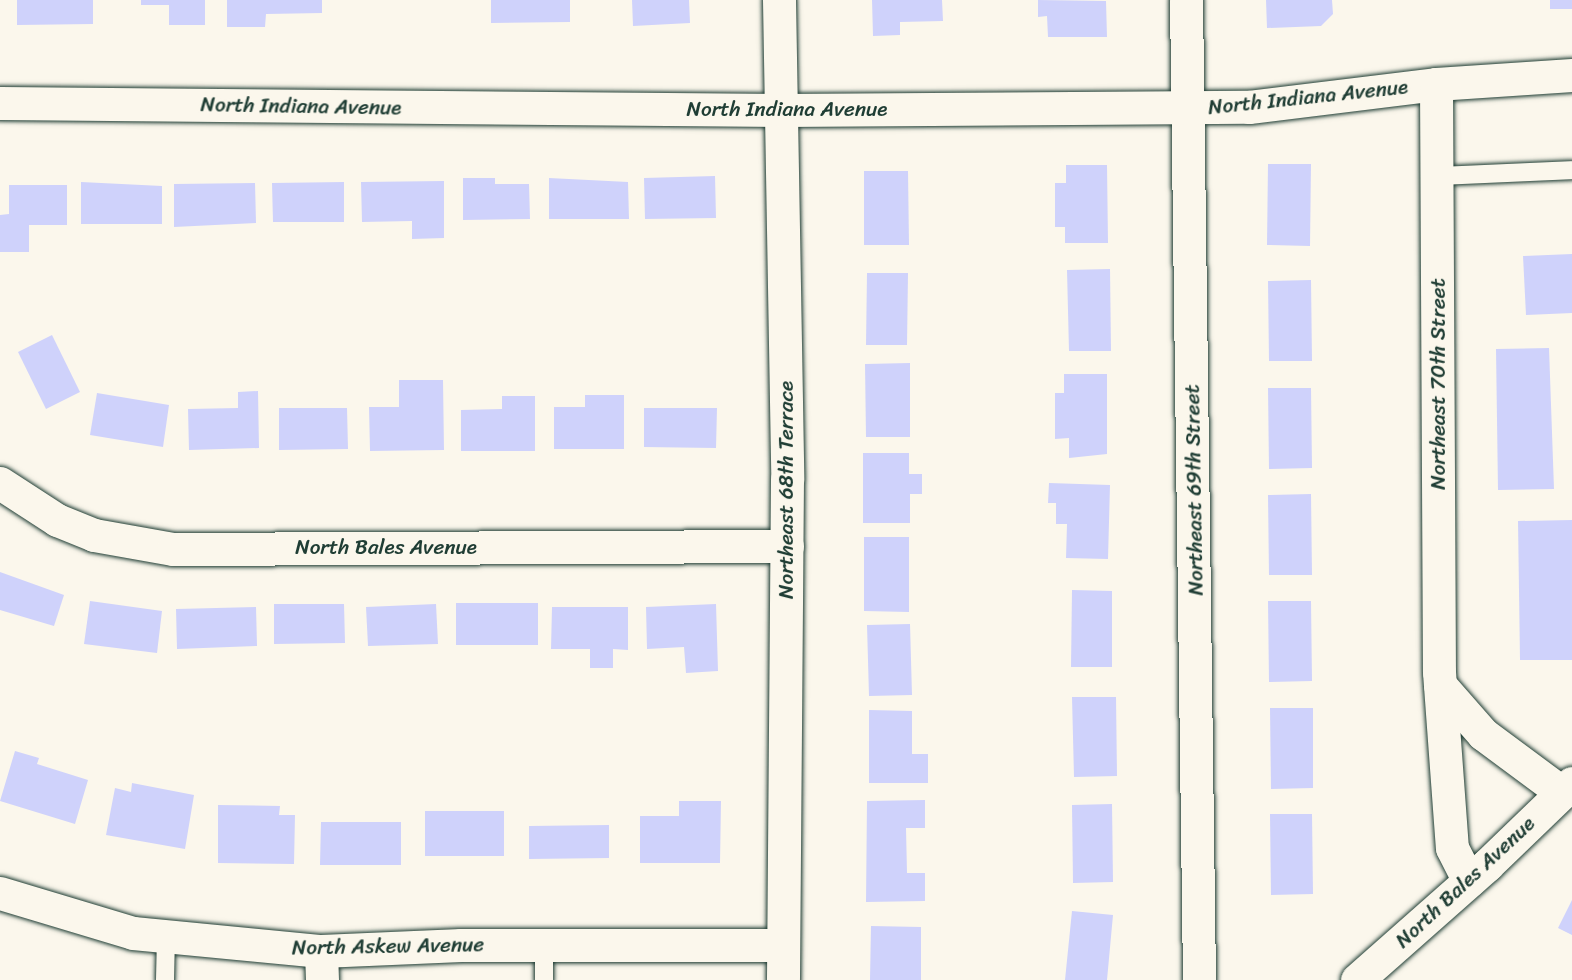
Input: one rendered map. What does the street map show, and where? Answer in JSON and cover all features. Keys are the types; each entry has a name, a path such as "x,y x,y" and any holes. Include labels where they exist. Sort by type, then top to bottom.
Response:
{"street":[{"name":"Northeast 68th Terrace","path":"779,0 783,110 787,546 783,980"},
{"name":"Northeast 69th Street","path":"1186,0 1199,980"},
{"name":"North Indiana Avenue","path":"0,103 783,110 1249,107 1436,84 1572,75"},
{"name":"Northeast 70th Street","path":"1436,84 1440,685 1452,848 1469,881"},
{"name":"North Bales Avenue","path":"0,483 57,520 94,535 173,549 787,546"},
{"path":"1440,685 1484,734 1569,787"},
{"name":"North Bales Avenue","path":"1357,980 1469,881 1569,787"},
{"name":"North Askew Avenue","path":"0,893 133,933 322,965 544,945 783,945"}],"lane":[{"path":"1437,176 1572,170"},
{"path":"165,980 166,937"},
{"path":"544,945 544,980"}],"building":[{"path":"17,0 93,0 93,24 17,25"},
{"path":"141,0 205,0 205,25 169,25 169,5 141,5"},
{"path":"227,0 322,0 322,13 266,14 265,27 227,27"},
{"path":"491,0 570,0 570,22 491,23"},
{"path":"632,0 689,0 690,23 633,26"},
{"path":"872,0 942,0 943,21 900,22 900,35 873,36"},
{"path":"1038,0 1106,1 1107,37 1048,37 1047,16 1038,17"},
{"path":"1266,0 1332,0 1333,14 1321,26 1267,28"},
{"path":"1550,0 1572,0 1572,9 1550,9"},
{"path":"1268,164 1311,164 1310,246 1267,245"},
{"path":"1066,165 1107,165 1108,243 1065,243 1065,227 1055,227 1055,183 1066,183"},
{"path":"864,171 908,171 909,245 864,245"},
{"path":"715,176 716,218 645,219 644,178"},
{"path":"463,178 495,178 495,184 529,184 530,219 463,220"},
{"path":"549,178 628,182 629,219 549,219"},
{"path":"444,181 444,238 412,239 412,221 362,222 361,182"},
{"path":"81,182 162,186 162,224 81,224"},
{"path":"344,182 344,222 273,222 272,183"},
{"path":"255,183 256,223 174,227 174,184"},
{"path":"9,185 67,185 67,225 29,225 29,252 0,252 0,215 9,214"},
{"path":"1572,254 1572,313 1526,315 1523,256"},
{"path":"1110,269 1111,351 1069,351 1067,270"},
{"path":"867,273 908,273 907,345 866,345"},
{"path":"1311,280 1312,361 1269,361 1268,281"},
{"path":"52,335 80,392 46,409 18,352"},
{"path":"1549,348 1554,489 1498,490 1496,349"},
{"path":"910,363 910,437 866,437 865,364"},
{"path":"1064,374 1107,374 1107,454 1069,458 1069,438 1055,439 1055,393 1064,393"},
{"path":"399,380 443,380 444,450 370,451 369,407 399,407"},
{"path":"1268,388 1311,388 1312,468 1269,469"},
{"path":"258,391 259,448 189,450 188,409 238,408 238,392"},
{"path":"97,393 169,405 163,447 90,435"},
{"path":"585,395 624,395 624,449 554,449 554,407 585,407"},
{"path":"502,396 535,396 535,451 461,451 461,410 502,409"},
{"path":"279,408 347,408 348,449 279,450"},
{"path":"644,408 717,408 716,448 644,447"},
{"path":"863,453 909,453 909,474 922,474 922,494 910,494 910,523 863,523"},
{"path":"1049,483 1110,485 1108,559 1066,558 1067,524 1056,524 1056,503 1048,503"},
{"path":"1311,494 1312,575 1269,575 1268,495"},
{"path":"1572,520 1572,660 1520,660 1518,521"},
{"path":"864,537 909,537 909,612 864,611"},
{"path":"0,572 64,595 54,626 0,610"},
{"path":"1072,590 1112,591 1112,667 1071,667"},
{"path":"90,601 162,611 157,653 84,644"},
{"path":"1268,601 1311,601 1312,681 1269,682"},
{"path":"456,603 538,603 538,645 456,645"},
{"path":"274,604 344,604 345,643 274,644"},
{"path":"436,604 438,644 368,646 366,607"},
{"path":"716,604 718,671 686,673 684,647 647,649 646,607"},
{"path":"256,607 257,646 177,649 176,609"},
{"path":"552,607 628,607 628,650 613,649 613,668 590,668 590,649 551,649"},
{"path":"910,624 912,695 869,696 867,625"},
{"path":"1072,697 1116,697 1117,776 1074,777"},
{"path":"1270,708 1313,708 1313,788 1271,789"},
{"path":"869,710 912,711 912,754 928,754 928,783 869,783"},
{"path":"15,751 39,758 37,764 88,780 75,824 0,801"},
{"path":"132,783 194,795 185,849 106,835 115,788 131,792"},
{"path":"925,800 925,828 906,828 907,873 925,873 925,901 866,902 867,801"},
{"path":"679,801 721,801 720,863 640,863 640,816 679,816"},
{"path":"1112,804 1113,882 1073,883 1072,805"},
{"path":"218,805 280,806 279,815 295,815 294,864 218,863"},
{"path":"425,811 504,811 504,856 425,856"},
{"path":"1270,814 1312,814 1313,894 1271,895"},
{"path":"321,822 401,822 401,865 320,865"},
{"path":"609,825 609,858 529,859 529,826"},
{"path":"1572,900 1572,935 1558,928"},
{"path":"1072,911 1113,915 1107,980 1065,980"},
{"path":"871,926 921,927 921,980 870,980"}]}
